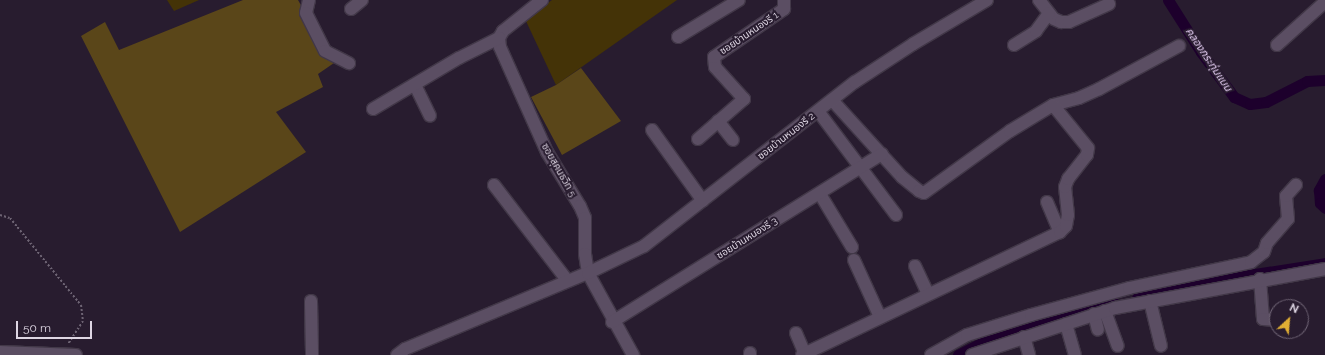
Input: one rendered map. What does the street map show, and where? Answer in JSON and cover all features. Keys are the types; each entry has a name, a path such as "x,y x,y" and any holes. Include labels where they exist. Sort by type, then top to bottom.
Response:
{"street":[{"path":"309,0 306,13 325,51 348,63"},
{"path":"351,9 362,0"},
{"path":"373,109 469,52 499,38 511,23 542,0"},
{"path":"678,37 739,0"},
{"name":"ซอยบ้านหนองรี 2","path":"397,355 567,280 588,273 644,246 832,100 912,44 987,0"},
{"path":"1039,0 1054,19 1069,22 1109,4"},
{"name":"ซอยบ้านหนองรี 1","path":"718,122 744,99 715,67 714,57 780,12 786,1"},
{"path":"1277,45 1325,2"},
{"path":"1014,46 1036,31 1049,13"},
{"name":"ซอยสุคนธวิท 5","path":"499,38 500,47 539,135 584,218 584,254 588,273 612,322 632,355"},
{"path":"832,100 915,188 924,193 1010,131 1053,105 1079,98 1099,89 1179,46"},
{"path":"415,85 430,116"},
{"path":"796,333 804,354 1060,232 1067,222 1065,187 1088,152 1053,105"},
{"path":"818,111 896,215"},
{"path":"698,139 718,122 733,140"},
{"path":"652,130 703,201"},
{"name":"ซอยบ้านหนองรี 3","path":"612,322 820,194 859,167 882,154"},
{"path":"494,185 567,280"},
{"path":"931,355 967,335 1031,315 1129,288 1251,262 1264,252 1267,243 1288,219 1286,196 1296,185"},
{"path":"820,194 852,248"},
{"path":"1046,202 1060,232"},
{"path":"854,260 880,317"},
{"path":"915,266 928,294"},
{"path":"972,355 1100,312 1260,279 1325,268"},
{"path":"1260,279 1263,319 1269,319"},
{"path":"311,300 312,355"},
{"path":"1150,301 1161,346"},
{"path":"1098,330 1100,312"},
{"path":"1100,312 1118,346"},
{"path":"1066,324 1075,355"},
{"path":"1024,337 1029,355"},
{"path":"0,352 76,355"}],"path":[{"path":"0,214 10,218 81,305 83,321 60,354"}],"shaded area":[{"path":"167,0 199,0 174,11"},
{"path":"243,0 298,0 334,63 318,74 323,87 276,112 306,152 180,232 81,36 105,22 119,50"},
{"path":"552,0 677,0 556,85 525,19"},
{"path":"581,68 621,121 562,155 531,97 556,85"}],"waterway":[{"name":"คลองกระทุ่มแบน","path":"1168,0 1201,52 1234,97 1250,104 1266,102 1307,81 1325,80"},
{"name":"คลองกระทุ่มแบน","path":"1325,179 1319,190 1320,203 1325,208"},
{"path":"1137,298 1223,279 1325,263"},
{"path":"958,355 987,340 1044,320 1114,303"}]}
